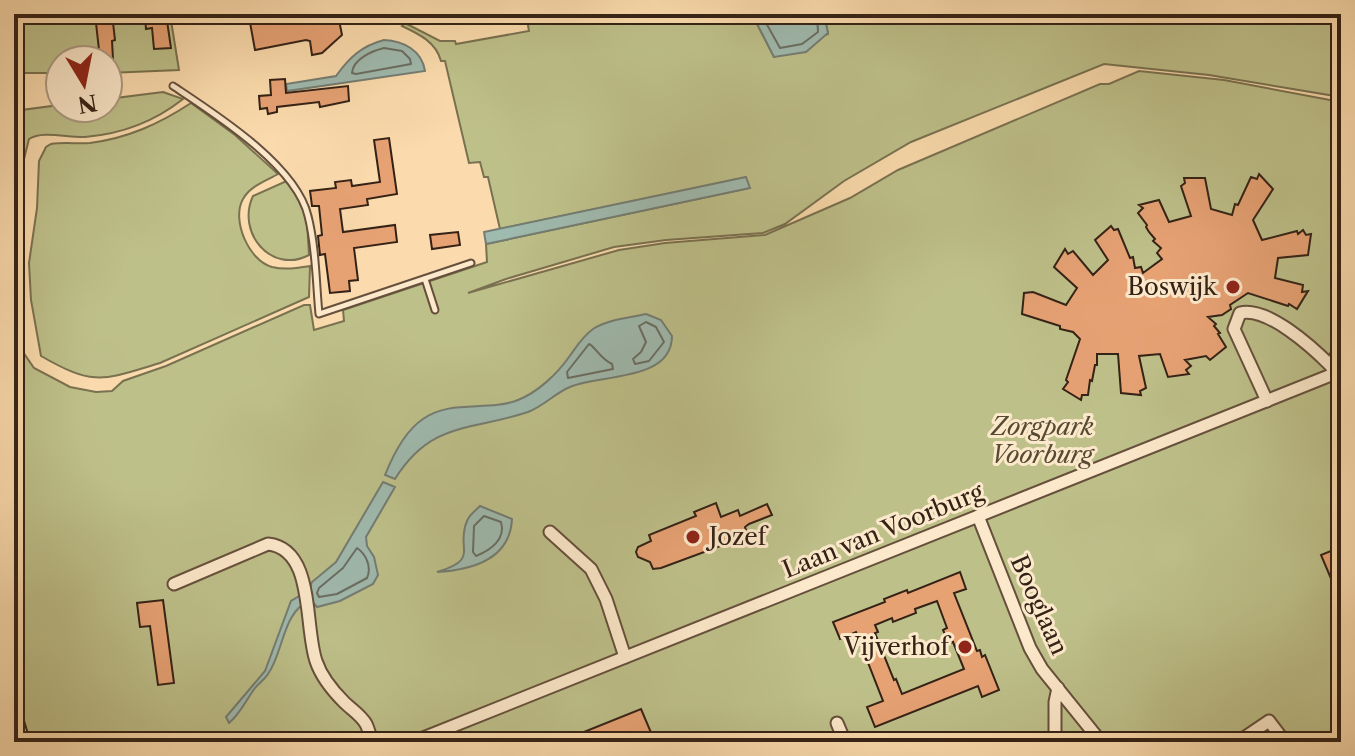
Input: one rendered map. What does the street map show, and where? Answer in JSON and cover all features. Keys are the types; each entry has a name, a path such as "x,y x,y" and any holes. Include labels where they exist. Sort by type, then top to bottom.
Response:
{"street":[{"path":"1267,401 1234,329 1240,313 1249,310 1261,313 1317,351 1336,370"},
{"path":"1336,370 1341,346"},
{"name":"Laan van Voorburg","path":"413,742 1267,401 1336,370"},
{"name":"Booglaan","path":"978,516 1030,648 1042,669 1101,742"},
{"path":"550,532 591,569 606,599 625,657"},
{"path":"174,584 268,544 281,546 290,552 298,563 313,648 321,673 365,723 372,742"},
{"path":"1055,742 1058,688"},
{"path":"14,719 21,742"},
{"path":"1238,742 1269,721 1285,742"},
{"path":"837,723 845,742"}],"lane":[{"path":"173,86 237,131 283,174 298,193 308,215 319,314 471,263"},
{"path":"425,279 435,310"}],"green space":[{"path":"14,14 170,14 179,70 124,72 124,44 44,44 44,73 14,73"},
{"name":"Zorgpark Voorburg","path":"526,14 752,14 774,57 828,34 824,14 1334,14 1341,28 1341,97 1209,75 1104,64 911,142 844,181 785,224 763,233 614,247 468,293 619,250 765,235 850,198 898,170 1100,84 1109,84 1139,71 1224,80 1341,102 1341,742 21,742 14,719 14,300 17,332 23,352 34,368 70,387 96,392 112,391 123,381 166,366 304,305 310,305 314,330 344,321 343,310 487,262 486,244 749,188 745,178 500,229 488,177 484,177 480,162 469,163 445,61 441,61 426,39 402,26 405,23 440,41 455,41 456,44 529,31"},
{"path":"163,92 183,99 161,114 125,130 79,137 41,135 29,139 24,159 14,262 14,111 44,107 44,124 124,124 124,97"},
{"path":"191,103 235,135 278,174 246,194 240,208 241,228 244,239 264,263 282,268 310,266 309,297 160,363 125,373 99,378 59,366 41,356 31,300 29,263 37,208 39,161 46,147 56,143 104,141 130,134 155,124"},
{"path":"291,179 306,202 309,255 295,260 270,255 253,236 249,223 253,196"}],"water":[{"path":"752,14 824,14 828,33 806,52 774,57"},
{"path":"384,40 398,42 416,52 425,71 287,91 286,84 336,76 356,54"},
{"path":"746,177 750,188 486,244 484,232"},
{"path":"646,314 661,320 672,336 669,351 660,362 632,374 570,387 528,412 438,437 409,460 395,479 385,475 405,437 423,419 445,409 494,405 525,397 553,376 593,329 612,321"},
{"path":"383,482 395,487 366,537 378,575 373,584 340,601 317,607 311,600 301,605 289,622 268,674 229,723 226,717 265,671 291,601 309,590 312,582 336,562"},
{"path":"480,506 512,519 504,544 497,553 476,565 437,572 463,558 467,521"}],"building":[{"path":"95,14 112,14 115,40 112,44 98,44"},
{"path":"155,14 166,14 171,48 154,49 152,28 146,29 145,18 156,17"},
{"path":"255,14 338,15 342,35 322,53 312,55 310,41 306,40 255,50 249,17"},
{"path":"285,79 286,93 348,86 349,101 320,107 319,102 277,107 277,112 268,114 267,108 260,109 259,96 271,95 270,80"},
{"path":"389,138 397,194 367,199 368,205 340,209 343,232 395,225 397,242 354,248 358,280 349,281 350,291 330,293 325,254 320,255 318,236 322,235 319,206 312,206 310,191 336,188 335,182 351,180 352,186 380,182 374,140"},
{"name":"Boswijk","path":"1259,174 1273,189 1253,220 1262,240 1297,231 1298,234 1303,230 1306,235 1311,234 1308,255 1278,258 1275,278 1303,285 1302,292 1308,291 1297,309 1248,293 1230,305 1231,309 1222,315 1208,317 1216,324 1214,326 1226,347 1210,360 1206,356 1185,360 1191,366 1186,370 1189,374 1168,377 1160,354 1139,356 1146,388 1140,391 1141,395 1121,393 1118,354 1097,354 1088,395 1082,395 1081,400 1063,389 1068,382 1066,380 1080,339 1073,332 1060,329 1060,326 1022,314 1024,293 1033,292 1066,305 1077,288 1054,267 1065,249 1068,254 1073,251 1093,275 1108,260 1095,240 1111,226 1114,230 1118,229 1130,258 1133,257 1135,268 1141,267 1143,273 1162,259 1157,253 1161,248 1153,241 1155,239 1138,213 1143,208 1139,205 1159,200 1169,222 1191,216 1181,186 1185,183 1184,178 1205,178 1211,209 1232,215 1251,177 1257,179"},
{"path":"458,232 460,245 432,249 430,235"},
{"name":"Jozef","path":"716,503 721,517 738,510 740,516 767,504 772,515 749,524 745,527 747,533 734,541 661,568 653,569 650,562 638,557 638,547 651,541 649,535 696,516 694,512"},
{"path":"1338,548 1341,556 1341,602 1321,555"},
{"name":"Vijverhof","path":"960,572 966,589 954,593 977,651 980,650 982,657 985,655 999,690 982,697 978,686 875,727 867,707 883,701 856,632 840,639 833,622 907,590 908,593","holes":["937,601 947,628 943,630 949,644 953,642 964,669 902,694 875,633 878,632 875,625 892,618 893,622"]},
{"path":"163,600 174,683 158,685 150,626 140,627 137,603"},
{"path":"641,709 655,742 559,742"}],"place":[{"name":"Boswijk","path":"1233,287"},
{"name":"Jozef","path":"693,537"},
{"name":"Vijverhof","path":"965,647"}]}
